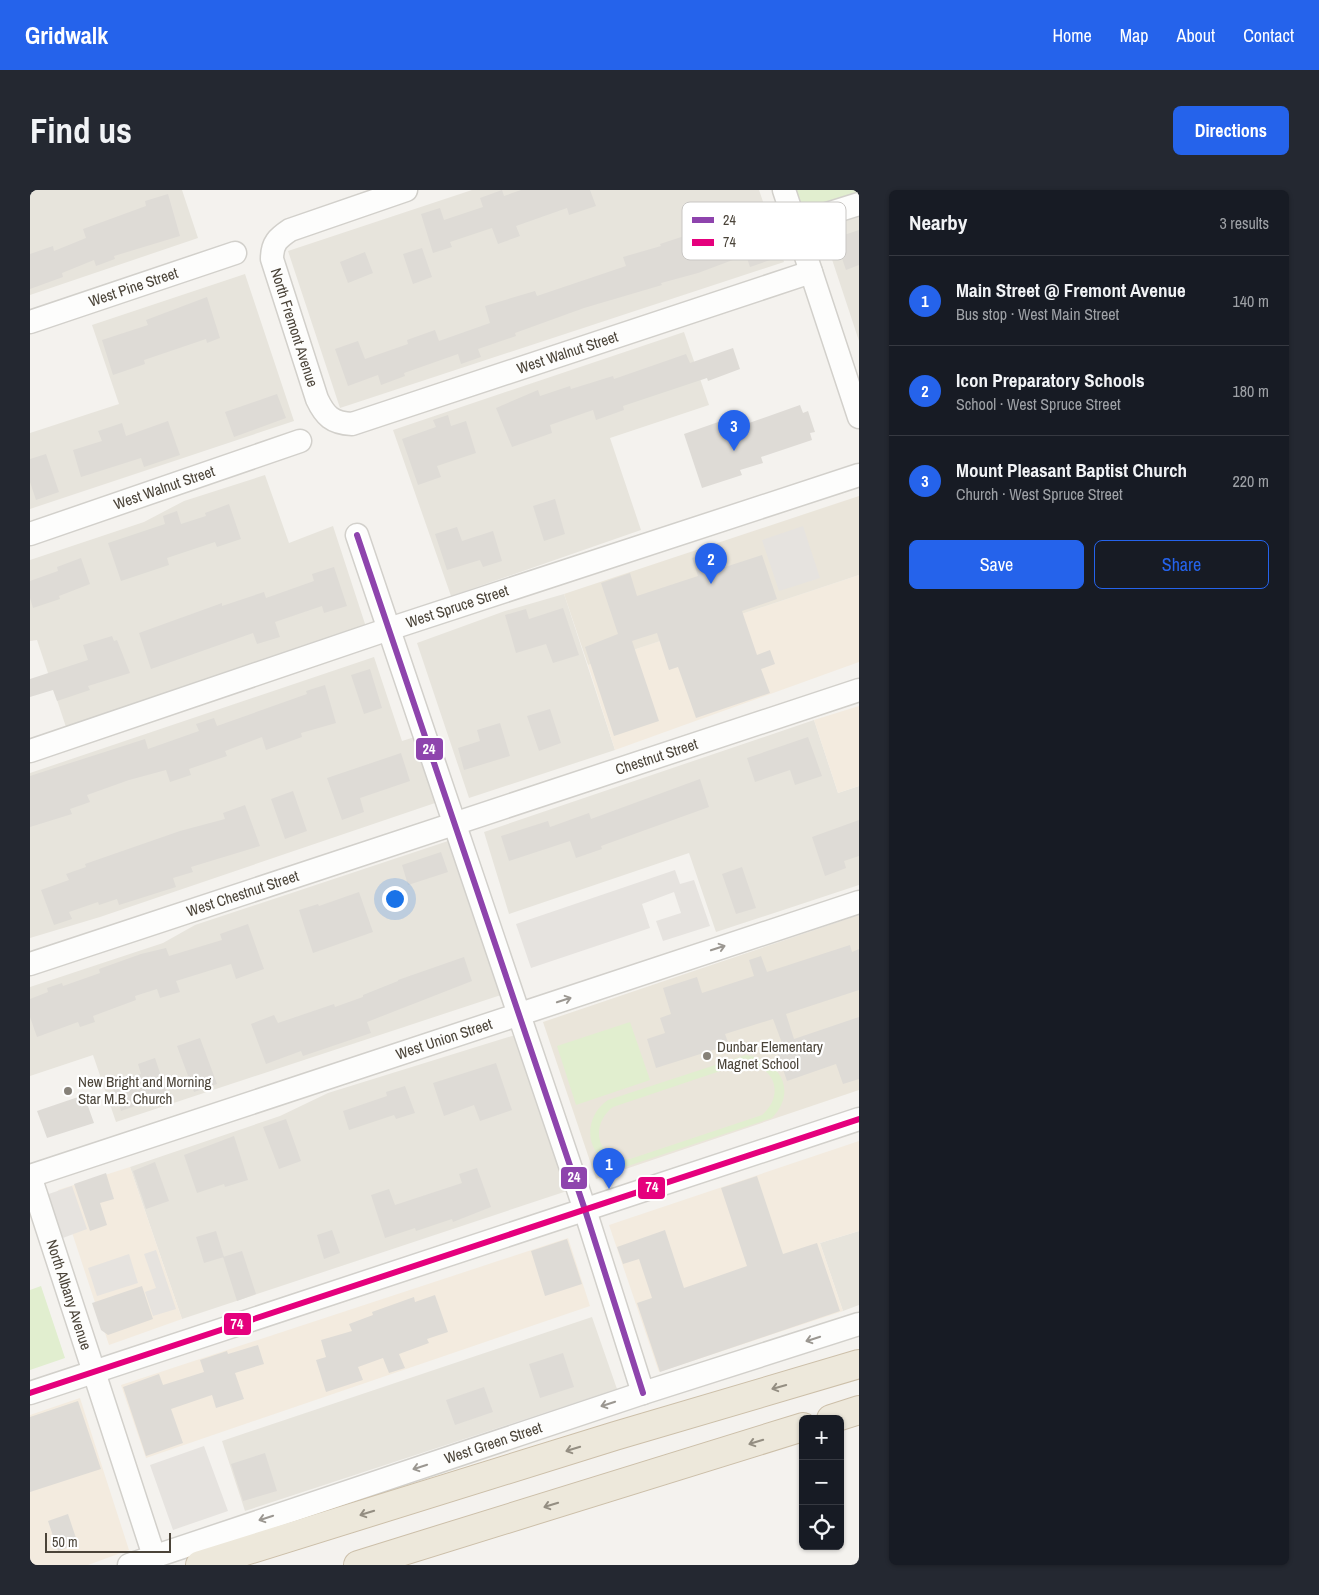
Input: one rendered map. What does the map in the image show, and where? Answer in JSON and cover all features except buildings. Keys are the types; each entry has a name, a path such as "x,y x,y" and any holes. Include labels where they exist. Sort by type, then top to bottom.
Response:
{"highway":[{"path":"200,1565 483,1477 859,1364"},
{"path":"843,1415 859,1410"},
{"path":"358,1565 799,1429"}],"street":[{"name":"North Fremont Avenue","path":"325,415 317,399 272,259 275,240 290,230 406,190"},
{"path":"784,190 788,202"},
{"path":"846,208 859,204"},
{"name":"West Pine Street","path":"30,322 235,253"},
{"path":"807,260 852,371 859,417"},
{"name":"West Walnut Street","path":"325,415 337,423 352,424 811,272"},
{"name":"West Walnut Street","path":"30,534 300,440"},
{"name":"West Spruce Street","path":"30,751 389,629 859,475"},
{"path":"357,535 585,1210 643,1393"},
{"name":"Chestnut Street","path":"455,824 859,690"},
{"name":"West Chestnut Street","path":"30,964 455,824"},
{"name":"West Union Street","path":"30,1176 859,902"},
{"path":"30,1393 859,1119"},
{"name":"North Albany Avenue","path":"30,1176 154,1556"},
{"name":"West Green Street","path":"129,1565 643,1393 859,1324"}],"shaded area":[{"path":"30,190 182,190 198,238 30,295"},
{"path":"472,190 759,190 763,202 682,202 682,260 783,260 784,262 340,408 288,251"},
{"path":"859,193 859,341 832,260 846,260 846,202 833,202"},
{"path":"245,274 294,421 30,509 30,433 119,404 92,325"},
{"path":"684,332 709,405 610,438 641,530 451,596 393,430"},
{"path":"265,475 289,543 333,526 366,627 66,727 37,640 30,641 30,560 144,522 184,501"},
{"path":"859,496 859,575 588,665 564,594"},
{"path":"803,526 820,578 779,591 762,540"},
{"path":"859,575 859,662 615,750 588,665"},
{"path":"564,594 615,750 469,798 417,643 505,611"},
{"path":"374,657 402,741 418,736 438,802 100,917 30,938 30,773"},
{"path":"859,706 859,786 838,793 814,720"},
{"path":"814,720 838,793 859,786 859,885 716,932 689,853 509,914 484,832"},
{"path":"451,840 501,995 116,1122 93,1055 30,1076 30,987 163,943 195,925"},
{"path":"675,870 680,884 694,880 710,926 663,941 656,921 681,913 674,892 642,904 650,928 531,968 516,924"},
{"name":"Dunbar Elementary Magnet School","path":"859,915 859,1090 596,1179 543,1022"},
{"path":"515,1035 567,1191 182,1319 130,1167 280,1116 328,1093"},
{"path":"859,1141 859,1231 820,1243 843,1311 659,1372 609,1225"},
{"path":"130,1167 182,1319 109,1345 58,1190"},
{"path":"72,1186 87,1229 52,1242 37,1198"},
{"path":"859,1231 859,1305 843,1311 820,1243"},
{"path":"568,1238 590,1306 146,1458 121,1385"},
{"path":"156,1250 176,1309 153,1316 145,1292 156,1288 144,1254"},
{"path":"129,1254 138,1283 97,1296 88,1268"},
{"path":"592,1317 617,1389 245,1511 222,1441"},
{"path":"80,1398 129,1550 88,1565 30,1565 30,1415"},
{"path":"204,1446 228,1511 173,1530 150,1465"}],"green space":[{"path":"795,190 859,190 859,193 832,202 799,202"},
{"path":"630,1022 650,1080 576,1105 557,1046"},
{"path":"746,1055 768,1063 782,1078 784,1088 784,1097 780,1108 772,1118 628,1166 615,1165 604,1160 597,1153 592,1143 590,1132 592,1120 598,1109 608,1100","holes":["750,1063 759,1067 771,1078 775,1092 769,1108 762,1115 630,1159 610,1155 600,1141 601,1124 605,1115 613,1107 741,1064"]},
{"path":"41,1286 65,1358 30,1370 30,1290"}],"transit line":[{"name":"24","path":"357,535 585,1210 643,1393"},
{"name":"74","path":"30,1393 859,1119"}],"place":[{"name":"Mount Pleasant Baptist Church","path":"734,451"},
{"name":"Icon Preparatory Schools","path":"711,584"},
{"name":"Dunbar Elementary Magnet School","path":"707,1056"},
{"name":"New Bright and Morning Star M.B. Church","path":"68,1091"},
{"name":"Main Street @ Fremont Avenue","path":"609,1189"}]}
